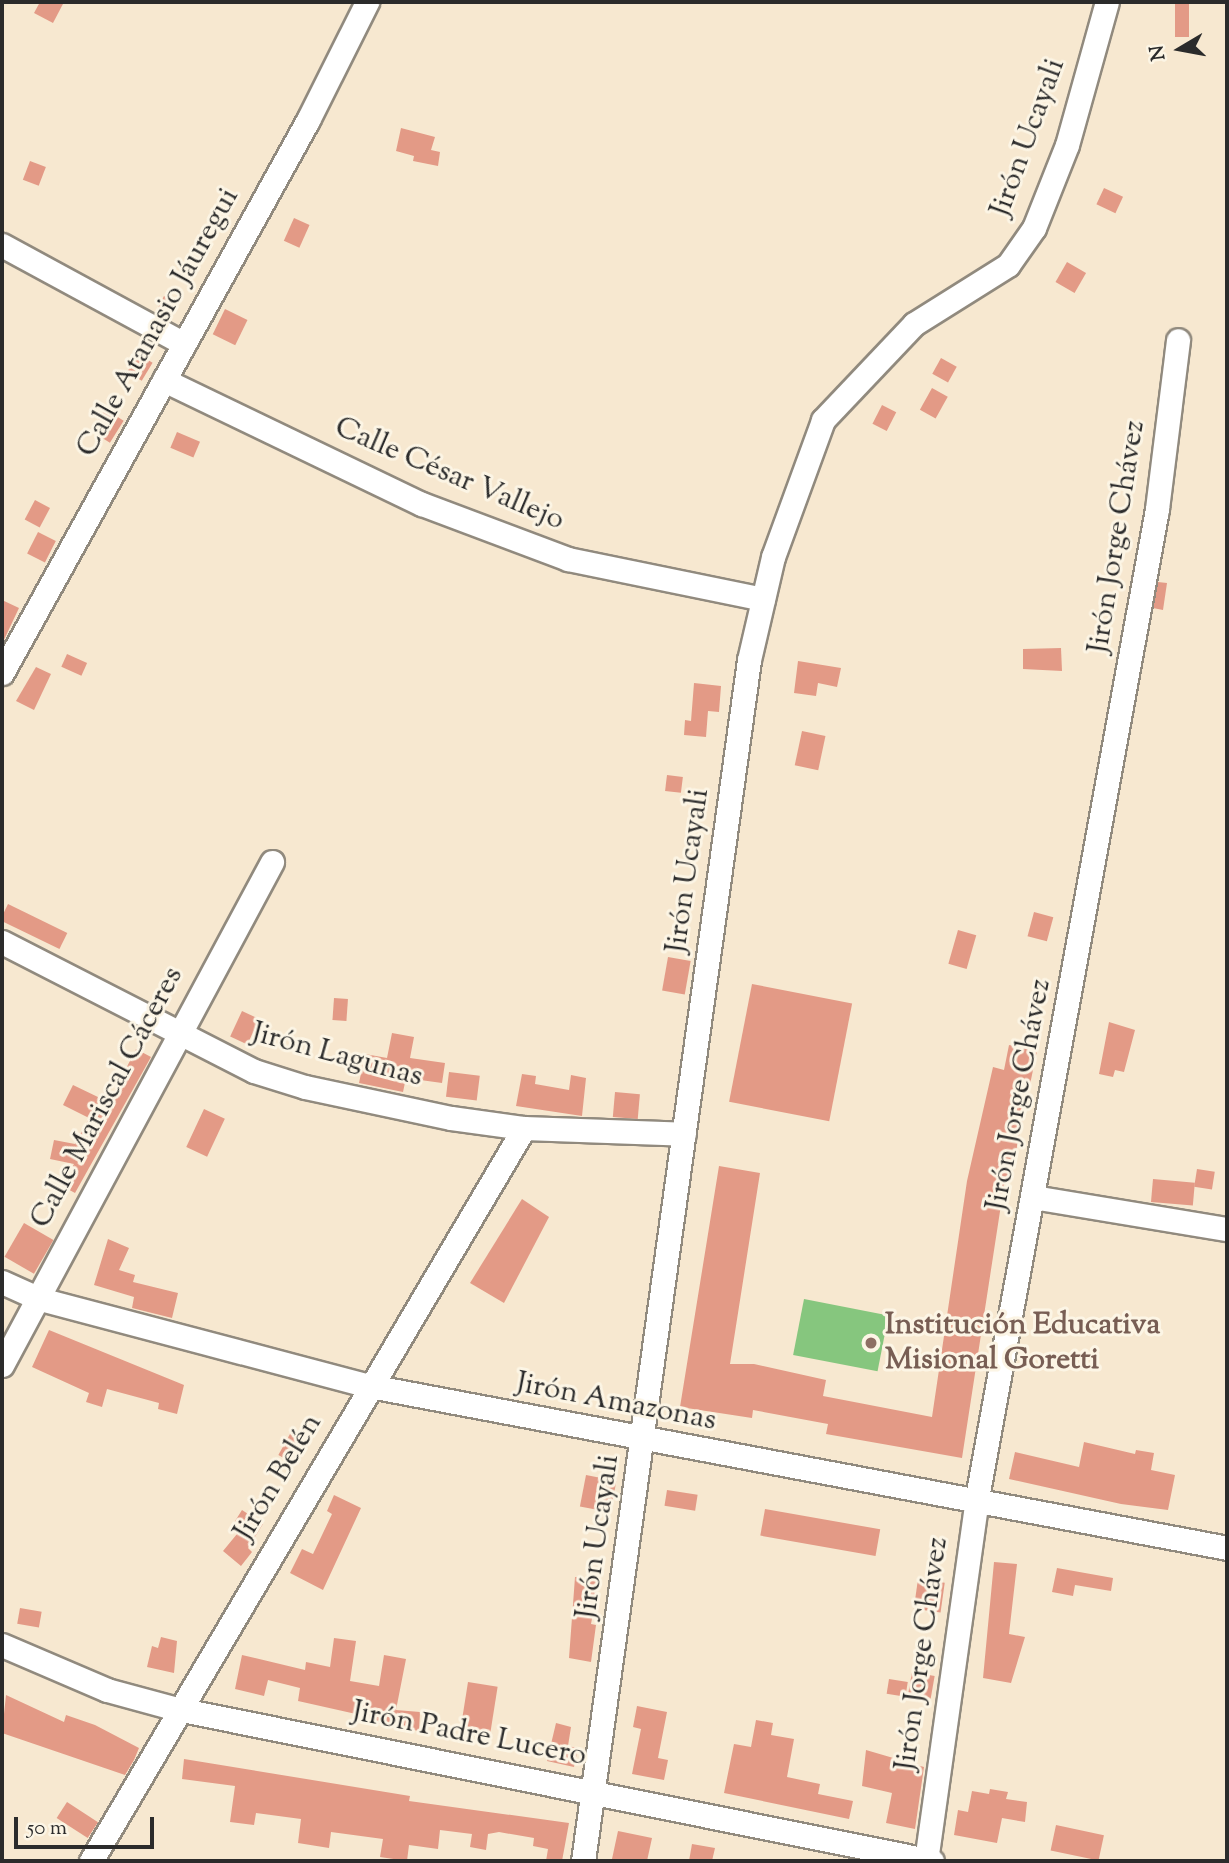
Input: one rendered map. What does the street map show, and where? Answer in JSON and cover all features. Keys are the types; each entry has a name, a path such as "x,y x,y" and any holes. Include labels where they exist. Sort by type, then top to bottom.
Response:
{"street":[{"name":"Calle Atanasio Jáuregui","path":"2,673 184,344 367,2"},
{"name":"Jirón Ucayali","path":"583,1861 596,1792 749,660 792,495 824,420 914,324 1008,265 1034,228 1067,145 1107,2"},
{"path":"2,245 184,344"},
{"name":"Jirón Jorge Chávez","path":"928,1861 976,1503 1157,509 1178,340"},
{"name":"Calle César Vallejo","path":"164,380 422,504 568,559 764,599"},
{"name":"Calle Mariscal Cáceres","path":"2,1365 40,1299 176,1034 272,862"},
{"name":"Jirón Lagunas","path":"2,942 176,1034 254,1071 305,1087 424,1113 524,1128 684,1134"},
{"name":"Jirón Belén","path":"91,1861 177,1709 524,1128"},
{"path":"1033,1197 1227,1229"},
{"name":"Jirón Amazonas","path":"2,1282 40,1299 370,1386 644,1441 1227,1548"},
{"name":"Jirón Padre Lucero","path":"2,1645 107,1690 177,1709 928,1861"}],"green space":[{"path":"804,1299 888,1315 878,1371 793,1355"}],"building":[{"path":"40,2 64,2 53,23 34,13"},
{"path":"1175,2 1189,2 1189,37 1175,37"},
{"path":"401,128 435,137 431,150 440,152 438,166 413,161 414,156 396,151"},
{"path":"30,161 46,167 39,186 23,180"},
{"path":"1104,188 1123,197 1115,213 1096,204"},
{"path":"294,218 310,225 299,248 284,241"},
{"path":"1067,262 1086,273 1075,293 1056,282"},
{"path":"164,296 178,303 170,320 155,313"},
{"path":"225,309 247,320 235,345 213,334"},
{"path":"138,354 153,363 142,381 127,372"},
{"path":"941,358 957,367 948,382 932,374"},
{"path":"932,388 948,397 936,419 920,410"},
{"path":"882,405 896,412 887,431 872,424"},
{"path":"105,409 124,421 110,443 91,431"},
{"path":"177,432 200,442 193,457 170,448"},
{"path":"35,500 50,508 40,527 25,519"},
{"path":"38,532 56,541 45,562 27,553"},
{"path":"1158,582 1167,583 1163,610 1153,608"},
{"path":"2,600 19,608 2,644"},
{"path":"1061,648 1062,671 1023,669 1023,649"},
{"path":"67,654 87,663 81,676 61,667"},
{"path":"798,661 841,668 837,687 818,683 816,696 794,693"},
{"path":"36,667 51,674 34,710 16,701"},
{"path":"694,683 721,686 719,712 708,711 706,737 684,735 685,720 691,721"},
{"path":"802,731 825,736 818,770 795,765"},
{"path":"667,775 683,777 681,793 665,791"},
{"path":"8,904 67,933 59,949 2,921"},
{"path":"1034,912 1053,917 1047,941 1028,936"},
{"path":"958,930 976,935 967,969 948,964"},
{"path":"668,957 691,961 685,994 662,990"},
{"path":"752,984 852,1003 829,1121 729,1102"},
{"path":"334,998 348,999 346,1021 332,1020"},
{"path":"242,1011 259,1019 247,1044 230,1036"},
{"path":"1109,1022 1135,1030 1124,1072 1115,1070 1113,1077 1099,1074"},
{"path":"392,1033 414,1037 410,1058 445,1063 442,1083 406,1078 403,1092 359,1083 365,1054 387,1058"},
{"path":"1009,1045 1037,1051 1010,1180 1005,1179 962,1458 826,1434 828,1424 753,1410 752,1418 680,1407 719,1166 760,1173 730,1364 754,1364 826,1380 823,1396 932,1417 967,1181 993,1067 1004,1070"},
{"path":"136,1049 151,1057 75,1193 62,1186 74,1164 50,1159 54,1140 75,1144 89,1118 63,1105 73,1085 100,1098 104,1092 112,1096"},
{"path":"449,1072 480,1076 477,1101 446,1097"},
{"path":"522,1074 536,1076 535,1084 569,1090 571,1075 586,1078 582,1116 516,1106"},
{"path":"615,1092 640,1094 638,1119 613,1117"},
{"path":"204,1109 225,1119 207,1157 186,1147"},
{"path":"1197,1169 1215,1172 1212,1190 1194,1187"},
{"path":"1153,1179 1195,1183 1193,1206 1151,1202"},
{"path":"522,1199 549,1217 504,1303 470,1283"},
{"path":"24,1223 53,1240 34,1274 4,1257"},
{"path":"108,1239 129,1248 119,1270 135,1275 133,1282 178,1293 172,1318 132,1308 134,1297 94,1285"},
{"path":"49,1330 184,1385 177,1414 158,1409 159,1403 107,1389 102,1407 86,1402 89,1393 32,1367"},
{"path":"290,1434 308,1444 297,1465 278,1455"},
{"path":"1084,1442 1135,1454 1136,1450 1154,1453 1151,1470 1175,1475 1168,1510 1121,1504 1009,1479 1015,1452 1079,1467"},
{"path":"586,1475 616,1481 610,1512 580,1506"},
{"path":"667,1490 698,1495 695,1511 664,1506"},
{"path":"334,1495 361,1508 323,1590 290,1573 302,1549 313,1554 332,1514 327,1511"},
{"path":"765,1509 880,1529 876,1556 760,1536"},
{"path":"242,1510 263,1524 248,1548 252,1552 241,1566 223,1551 237,1534 230,1529"},
{"path":"994,1562 1017,1564 1009,1634 1025,1637 1011,1683 983,1678"},
{"path":"1057,1568 1113,1578 1111,1591 1075,1585 1073,1596 1052,1592"},
{"path":"575,1577 599,1581 591,1624 596,1625 591,1662 569,1658"},
{"path":"918,1579 945,1583 941,1612 914,1609"},
{"path":"20,1608 42,1612 39,1628 17,1624"},
{"path":"161,1637 177,1641 174,1673 147,1667 152,1646 158,1648"},
{"path":"334,1638 356,1641 350,1681 379,1686 384,1655 406,1659 396,1710 420,1712 419,1731 355,1719 356,1714 298,1701 300,1688 268,1680 264,1696 235,1689 242,1655 305,1670 306,1662 330,1667"},
{"path":"912,1672 935,1676 931,1699 908,1695"},
{"path":"889,1679 908,1682 905,1697 887,1694"},
{"path":"468,1682 498,1687 490,1732 461,1727"},
{"path":"6,1695 64,1722 66,1715 95,1725 139,1748 134,1760 125,1775 2,1733"},
{"path":"637,1706 667,1712 658,1758 668,1760 664,1780 632,1774 641,1729 633,1727"},
{"path":"756,1720 773,1723 771,1735 794,1739 787,1777 820,1784 818,1794 853,1801 849,1819 724,1793 734,1744 751,1747"},
{"path":"556,1723 571,1727 568,1746 578,1748 574,1767 547,1761"},
{"path":"866,1750 924,1767 915,1829 886,1823 892,1793 862,1786"},
{"path":"184,1759 410,1796 409,1801 569,1823 562,1861 546,1861 548,1849 533,1846 534,1838 499,1832 488,1834 486,1850 470,1847 472,1834 440,1830 438,1849 409,1845 407,1861 380,1857 383,1839 331,1832 329,1848 298,1843 301,1819 256,1813 254,1825 230,1822 235,1786 182,1779"},
{"path":"990,1789 1008,1792 1006,1799 1027,1802 1025,1822 1002,1818 997,1843 954,1835 958,1810 968,1812 972,1791 989,1794"},
{"path":"67,1802 98,1822 88,1838 57,1818"},
{"path":"1056,1825 1104,1835 1099,1861 1051,1850"},
{"path":"618,1831 652,1838 647,1861 612,1859"},
{"path":"692,1844 715,1848 712,1861 689,1861"}],"place":[{"name":"Institución Educativa Misional Goretti","path":"871,1343"}]}
